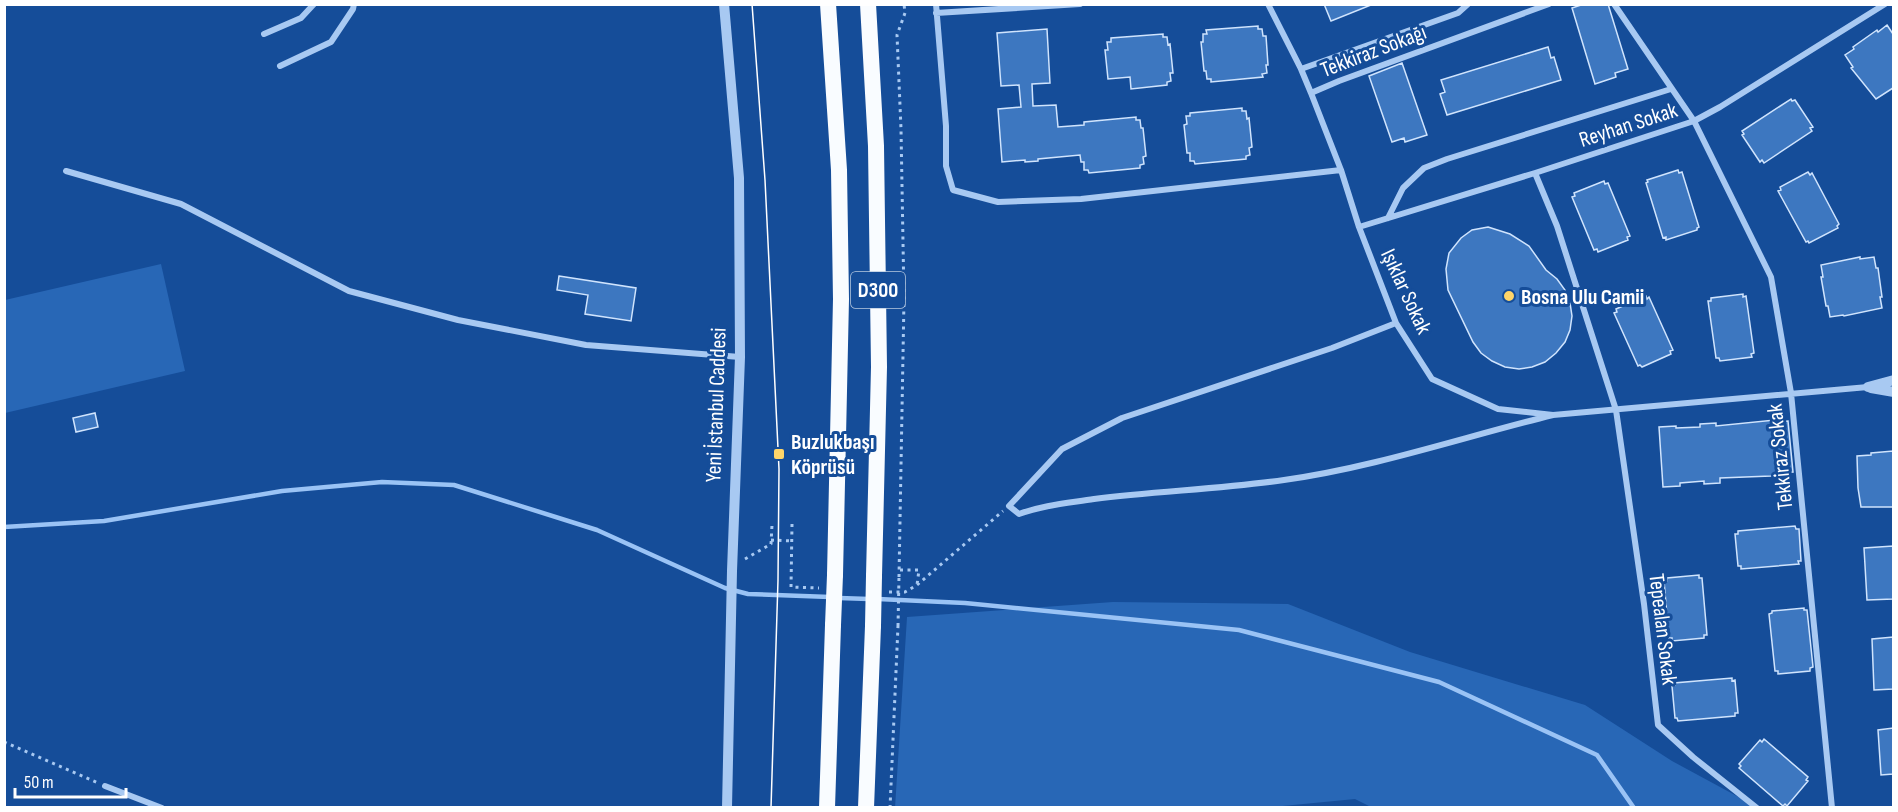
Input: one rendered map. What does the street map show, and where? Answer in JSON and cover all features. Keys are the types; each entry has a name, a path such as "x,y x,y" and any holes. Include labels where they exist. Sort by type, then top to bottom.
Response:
{"highway":[{"name":"D300","path":"827,807 833,625 831,582 841,299 839,170 828,4"},
{"name":"D300","path":"866,807 879,367 876,146 868,4"}],"street":[{"path":"264,34 301,18 314,4"},
{"path":"280,66 332,42 354,4"},
{"name":"Yeni İstanbul Caddesi","path":"724,4 739,178 741,357 732,568 727,807"},
{"path":"936,4 946,126 946,166 953,190 998,202 1081,199 1341,170"},
{"path":"936,13 1080,4"},
{"name":"Işıklar Sokak","path":"1268,4 1311,93 1396,323 1432,379 1498,409 1553,415 1868,387"},
{"path":"1301,69 1458,13 1468,4"},
{"name":"Tekkiraz Sokağı","path":"1311,93 1549,4"},
{"path":"1614,4 1694,121"},
{"name":"Reyhan Sokak","path":"1359,227 1694,121 1720,108 1885,4"},
{"path":"1388,218 1403,188 1424,168 1671,90"},
{"name":"Tekkiraz Sokak","path":"1694,121 1771,277 1791,393 1832,807"},
{"path":"66,171 181,204 349,291 458,321 586,345 741,357"},
{"name":"Tepealan Sokak","path":"1535,173 1557,226 1616,410 1644,604 1658,725 1693,757 1757,807"},
{"path":"1396,323 1332,348 1122,418 1062,449 1009,507 1019,514 1036,507 1104,498 1317,475 1415,453 1467,436 1553,415"},
{"path":"1868,387 1893,380"},
{"path":"1868,387 1893,392"},
{"path":"105,786 162,807"}],"path":[{"path":"890,807 898,626 903,299 901,129 897,35 905,13 904,4"},
{"path":"883,592 905,592 916,585 1009,507"},
{"path":"792,524 791,587 831,582"},
{"path":"732,568 771,544 772,525"},
{"path":"771,540 792,541"},
{"path":"899,570 919,570 916,585"},
{"path":"4,742 105,786"}],"shaded area":[{"path":"161,264 185,371 5,413 5,300"},
{"path":"1113,602 1288,604 1410,652 1585,705 1672,761 1757,807 1373,808 1355,799 1263,808 895,808 907,617"}],"building":[{"path":"1324,4 1371,4 1371,5 1331,21"},
{"path":"1584,4 1608,4 1628,69 1615,73 1616,77 1595,84 1572,8"},
{"path":"1887,25 1893,34 1893,88 1876,99 1851,68 1853,67 1845,55 1854,49 1853,47"},
{"path":"1258,26 1258,29 1262,29 1263,36 1266,36 1267,73 1262,74 1263,77 1211,82 1211,79 1207,79 1201,42 1203,42 1203,34 1207,34 1206,30"},
{"path":"1047,29 1050,83 1032,84 1033,106 1056,105 1058,127 1136,117 1143,128 1146,156 1143,157 1144,164 1140,165 1140,168 1089,173 1088,170 1084,170 1084,162 1081,162 1080,155 1038,159 1038,161 1002,162 998,109 1021,107 1019,85 1001,86 997,33"},
{"path":"1163,34 1163,37 1167,37 1168,45 1170,44 1173,73 1170,73 1171,81 1167,82 1167,85 1131,89 1130,77 1108,79 1105,50 1108,50 1107,42 1111,42 1111,38"},
{"path":"1548,47 1551,58 1554,57 1561,80 1447,115 1440,94 1445,92 1441,80"},
{"path":"1402,63 1427,135 1405,142 1404,138 1392,142 1369,76"},
{"path":"1791,99 1795,100 1813,127 1810,128 1812,131 1764,163 1762,160 1760,162 1742,135 1744,134 1742,131"},
{"path":"1242,108 1242,111 1246,111 1247,119 1249,118 1252,147 1249,148 1250,155 1246,156 1246,159 1195,164 1194,161 1190,161 1184,125 1187,124 1186,116 1190,116 1190,113"},
{"path":"1678,170 1679,173 1682,172 1699,227 1697,230 1666,240 1666,237 1663,238 1646,183 1647,180"},
{"path":"1808,172 1810,175 1812,173 1839,224 1838,228 1809,243 1806,242 1778,191 1781,190 1780,187"},
{"path":"1604,181 1605,184 1608,183 1630,236 1627,237 1628,240 1598,252 1597,249 1594,250 1572,197 1575,196 1574,193"},
{"name":"Bosna Ulu Camii","path":"1488,227 1510,234 1529,246 1546,270 1565,290 1570,303 1572,316 1565,342 1545,362 1532,367 1519,369 1505,367 1481,353 1473,342 1448,290 1446,269 1449,253 1461,238 1472,230"},
{"path":"1860,257 1860,259 1874,257 1876,268 1878,268 1882,308 1830,317 1828,306 1826,306 1821,265"},
{"path":"559,276 636,288 631,321 585,314 588,295 557,290"},
{"path":"1743,294 1743,297 1746,296 1754,353 1751,354 1752,357 1720,361 1716,358 1708,301 1711,301 1711,298"},
{"path":"1646,296 1647,299 1649,297 1673,350 1670,351 1671,354 1642,367 1638,366 1614,313 1617,312 1616,309"},
{"path":"95,413 98,427 76,432 73,418"},
{"path":"1775,420 1776,422 1788,421 1793,472 1771,476 1720,478 1720,483 1704,484 1704,481 1663,487 1659,427 1700,427 1700,424 1716,423 1716,426"},
{"path":"1893,451 1893,507 1861,507 1857,456"},
{"path":"1795,526 1799,529 1801,561 1798,561 1799,564 1741,569 1741,566 1738,566 1735,534 1738,534 1738,531"},
{"path":"1893,546 1893,599 1867,600 1864,548"},
{"path":"1699,575 1699,578 1702,578 1707,635 1704,635 1704,638 1672,641 1672,638 1669,638 1664,581 1667,581 1667,578"},
{"path":"1804,608 1807,610 1813,667 1810,671 1778,674 1778,671 1775,671 1769,614 1772,611"},
{"path":"1893,637 1893,689 1874,690 1872,639"},
{"path":"1732,678 1732,681 1735,680 1738,713 1735,713 1735,716 1678,721 1675,718 1672,686 1675,685 1674,683"},
{"path":"1893,728 1893,774 1881,775 1878,730"},
{"path":"1764,739 1808,777 1806,780 1808,781 1787,806 1785,804 1783,806 1739,768 1741,766 1739,764 1760,740 1762,742"}],"waterway":[{"path":"4,527 104,521 282,491 382,482 454,485 597,530 725,588 748,594 830,597"},
{"path":"839,598 869,599"},
{"path":"878,599 965,603 1239,630 1439,682 1597,755 1634,808"}],"tram line":[{"path":"752,4 765,180 779,469 771,808"}],"place":[{"name":"Bosna Ulu Camii","path":"1509,296"},
{"name":"Buzlukbaşı Köprüsü","path":"779,454"}]}
